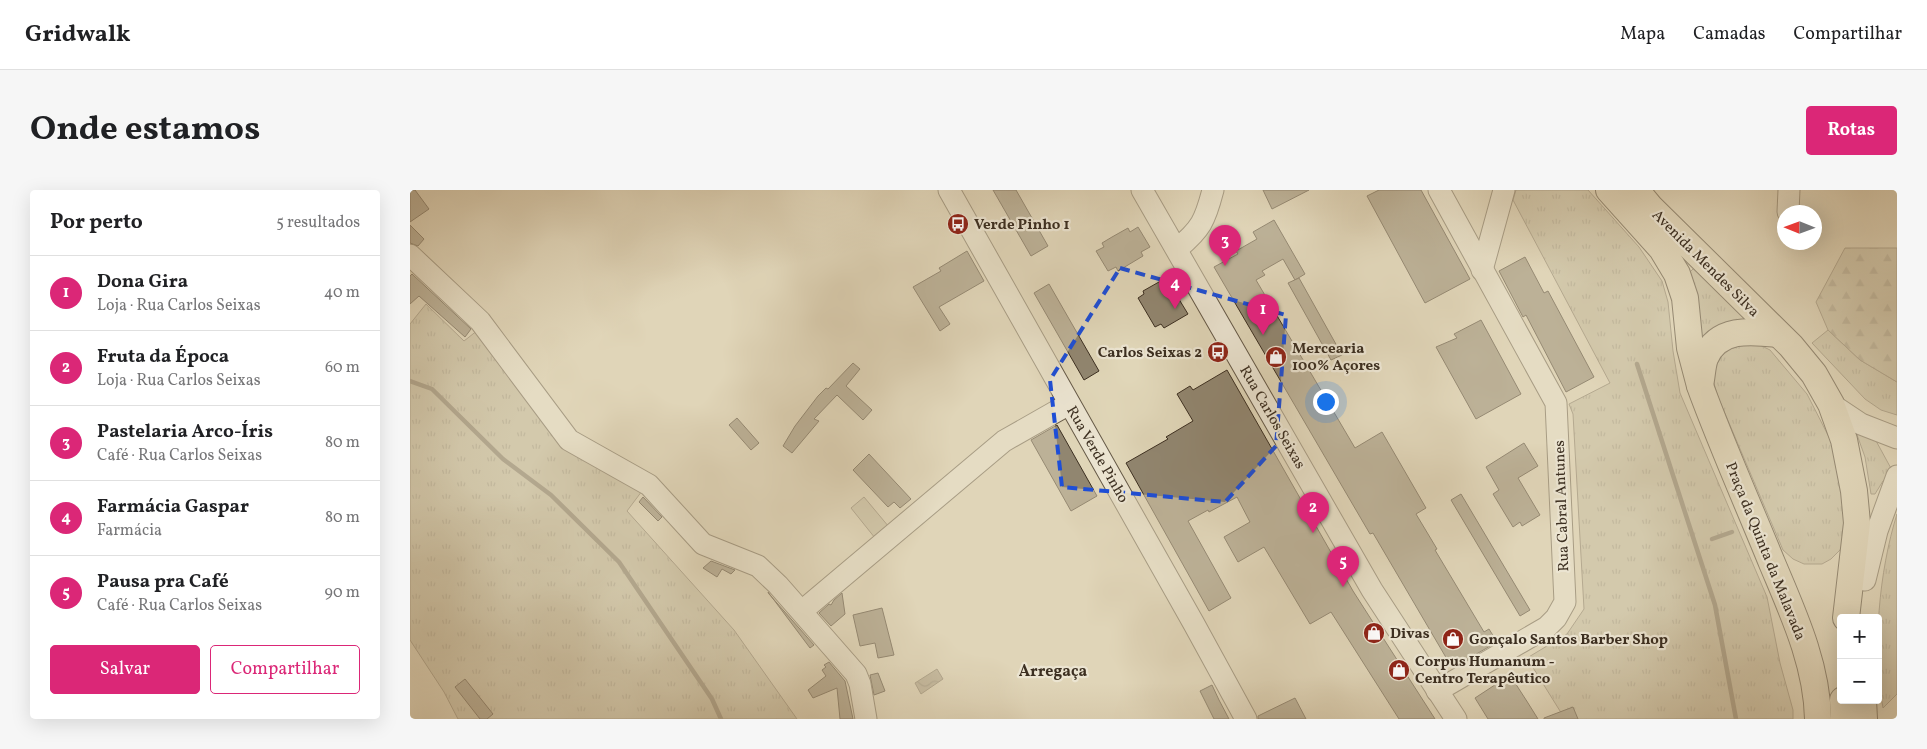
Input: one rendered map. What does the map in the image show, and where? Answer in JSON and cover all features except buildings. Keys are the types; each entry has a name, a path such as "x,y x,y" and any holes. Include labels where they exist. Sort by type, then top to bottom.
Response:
{"main road":[{"name":"Avenida Mendes Silva","path":"1610,190 1662,249 1677,274 1685,298 1690,348 1700,386"},
{"name":"Avenida Mendes Silva","path":"1636,190 1650,207 1778,334"},
{"path":"1700,386 1705,358 1714,345 1724,337 1738,332 1778,334 1814,374 1831,404 1844,440 1854,491 1864,580 1863,614"},
{"name":"Praça da Quinta da Malavada","path":"1700,386 1791,608 1810,660 1818,719"},
{"path":"1846,614 1857,523"},
{"path":"1791,608 1801,719"},
{"path":"1843,704 1844,719"},
{"path":"1863,704 1864,719"}],"street":[{"name":"Rua Verde Pinho","path":"949,190 1246,719"},
{"name":"Rua Carlos Seixas","path":"1142,190 1372,590 1456,719"},
{"path":"1177,250 1196,234 1207,214 1213,190"},
{"name":"Rua Cabral Antunes","path":"1437,691 1547,627 1556,618 1565,602 1556,403 1439,190"},
{"path":"1482,270 1504,190"},
{"path":"1788,205 1789,190"},
{"path":"410,255 480,321 568,440 650,485 703,544 758,566 802,611 856,674 860,684 866,719"},
{"path":"802,611 1004,441 1069,404"},
{"path":"1831,404 1861,424 1897,438"},
{"path":"1864,580 1877,531 1897,476"}],"highlighted area":[{"path":"1120,268 1286,315 1276,446 1225,502 1062,487 1050,380"}],"green space":[{"path":"1516,190 1588,190 1639,247 1662,281 1668,302 1680,393 1767,597 1780,663 1793,710 1793,719 1565,719 1527,658 1567,634 1584,609 1573,414 1569,404 1610,383 1513,200"},
{"path":"1845,248 1897,248 1897,382 1860,360 1828,330 1816,302"},
{"path":"1697,265 1751,319 1698,348 1686,276"},
{"path":"426,304 464,341 478,330 564,445 642,491 627,511 734,630 797,719 458,719 444,692 410,640 410,324"},
{"path":"1828,330 1860,360 1897,382 1897,415 1881,410 1865,399 1812,343"},
{"path":"1756,343 1770,350 1807,394 1831,441 1839,465 1847,535 1840,550 1831,559 1822,564 1804,564 1793,559 1783,550 1718,397 1713,380 1714,368 1719,358 1734,346"},
{"path":"1856,432 1875,439 1893,472 1883,481 1875,494 1871,494 1865,457"},
{"path":"864,497 889,527 875,538 851,508"},
{"path":"1897,514 1897,694 1883,708 1882,614 1879,614 1879,611 1891,536"}],"water":[{"path":"937,669 943,679 921,694 915,683"}],"waterway":[{"path":"1637,364 1715,605 1736,719"},
{"path":"410,381 432,389 503,459 551,495 619,562 712,699 721,719"},
{"path":"1712,539 1732,532"}],"place":[{"name":"Verde Pinho 1","path":"958,224"},
{"name":"Pastelaria Arco-Íris","path":"1225,266"},
{"name":"Farmácia Gaspar","path":"1175,309"},
{"name":"Dona Gira","path":"1263,335"},
{"name":"Carlos Seixas 2","path":"1218,352"},
{"name":"Mercearia 100% Açores","path":"1276,357"},
{"name":"Fruta da Época","path":"1313,533"},
{"name":"Pausa pra Café","path":"1343,587"},
{"name":"Divas","path":"1374,633"},
{"name":"Gonçalo Santos Barber Shop","path":"1453,639"},
{"name":"Corpus Humanum - Centro Terapêutico","path":"1399,670"}],"district":[{"name":"Arregaça","path":"1053,670"}]}
